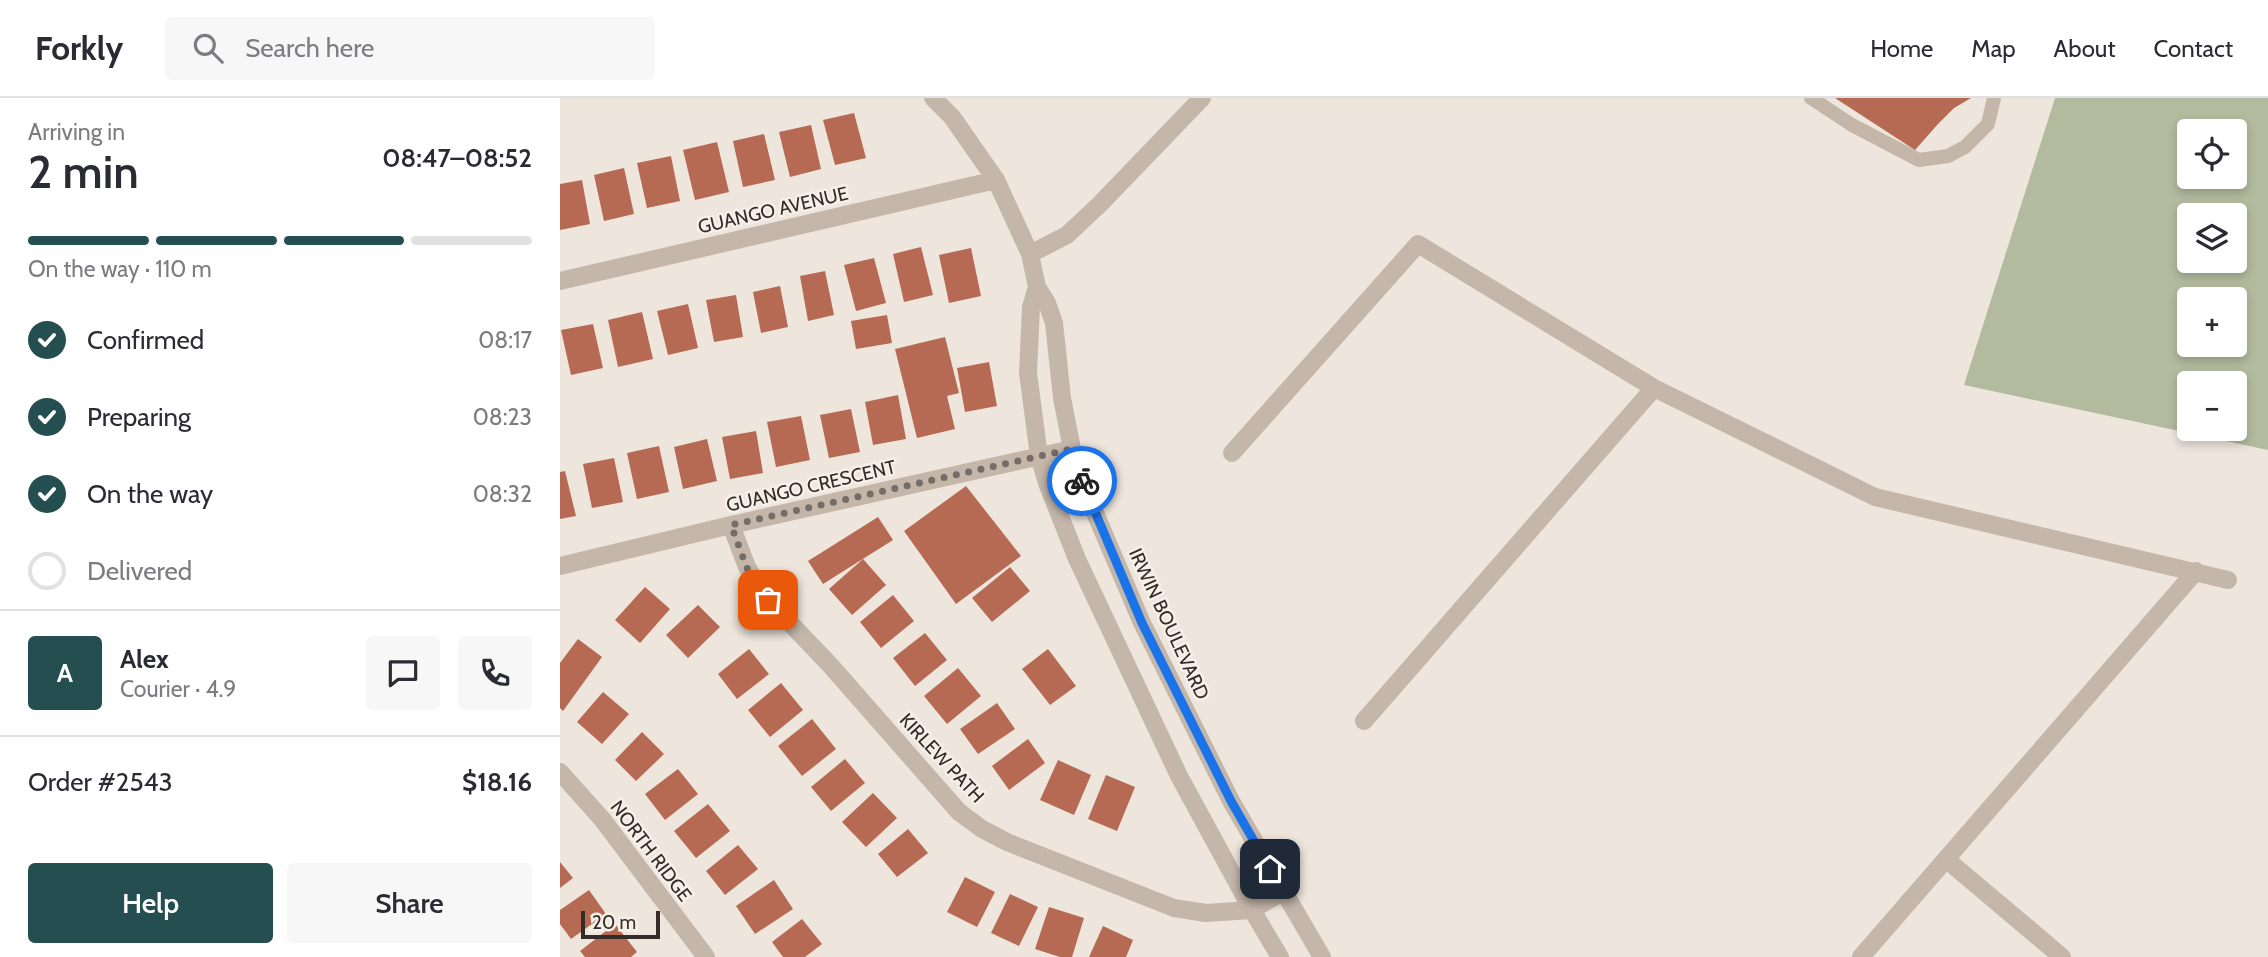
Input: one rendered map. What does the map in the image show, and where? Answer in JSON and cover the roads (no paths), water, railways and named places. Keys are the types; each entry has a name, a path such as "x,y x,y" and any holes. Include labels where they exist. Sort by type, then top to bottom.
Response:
{"street":[{"name":"IRWIN BOULEVARD","path":"933,98 952,117 996,180 1030,254 1037,287 1047,303 1054,323 1062,398 1081,480 1142,623 1231,801 1322,957"},
{"path":"1030,254 1067,235 1100,205 1202,98"},
{"name":"GUANGO AVENUE","path":"560,281 996,180"},
{"path":"1233,453 1418,244 1654,387 1875,497 2228,580"},
{"name":"IRWIN BOULEVARD","path":"1037,287 1031,307 1028,373 1039,456 1047,483 1077,559 1180,776 1280,957"},
{"path":"1364,721 1654,387"},
{"name":"GUANGO CRESCENT","path":"560,566 1072,449"},
{"name":"KIRLEW PATH","path":"731,525 747,568 768,600 831,666 960,812 982,829 1007,842 1174,908 1206,913 1252,910 1284,891"},
{"path":"1861,957 2196,571"},
{"name":"NORTH RIDGE","path":"560,772 602,819 706,957"},
{"path":"1946,859 2062,957"}],"lane":[{"path":"1811,98 1852,125 1919,160 1948,156 1965,146 1988,124 1994,98"}]}
